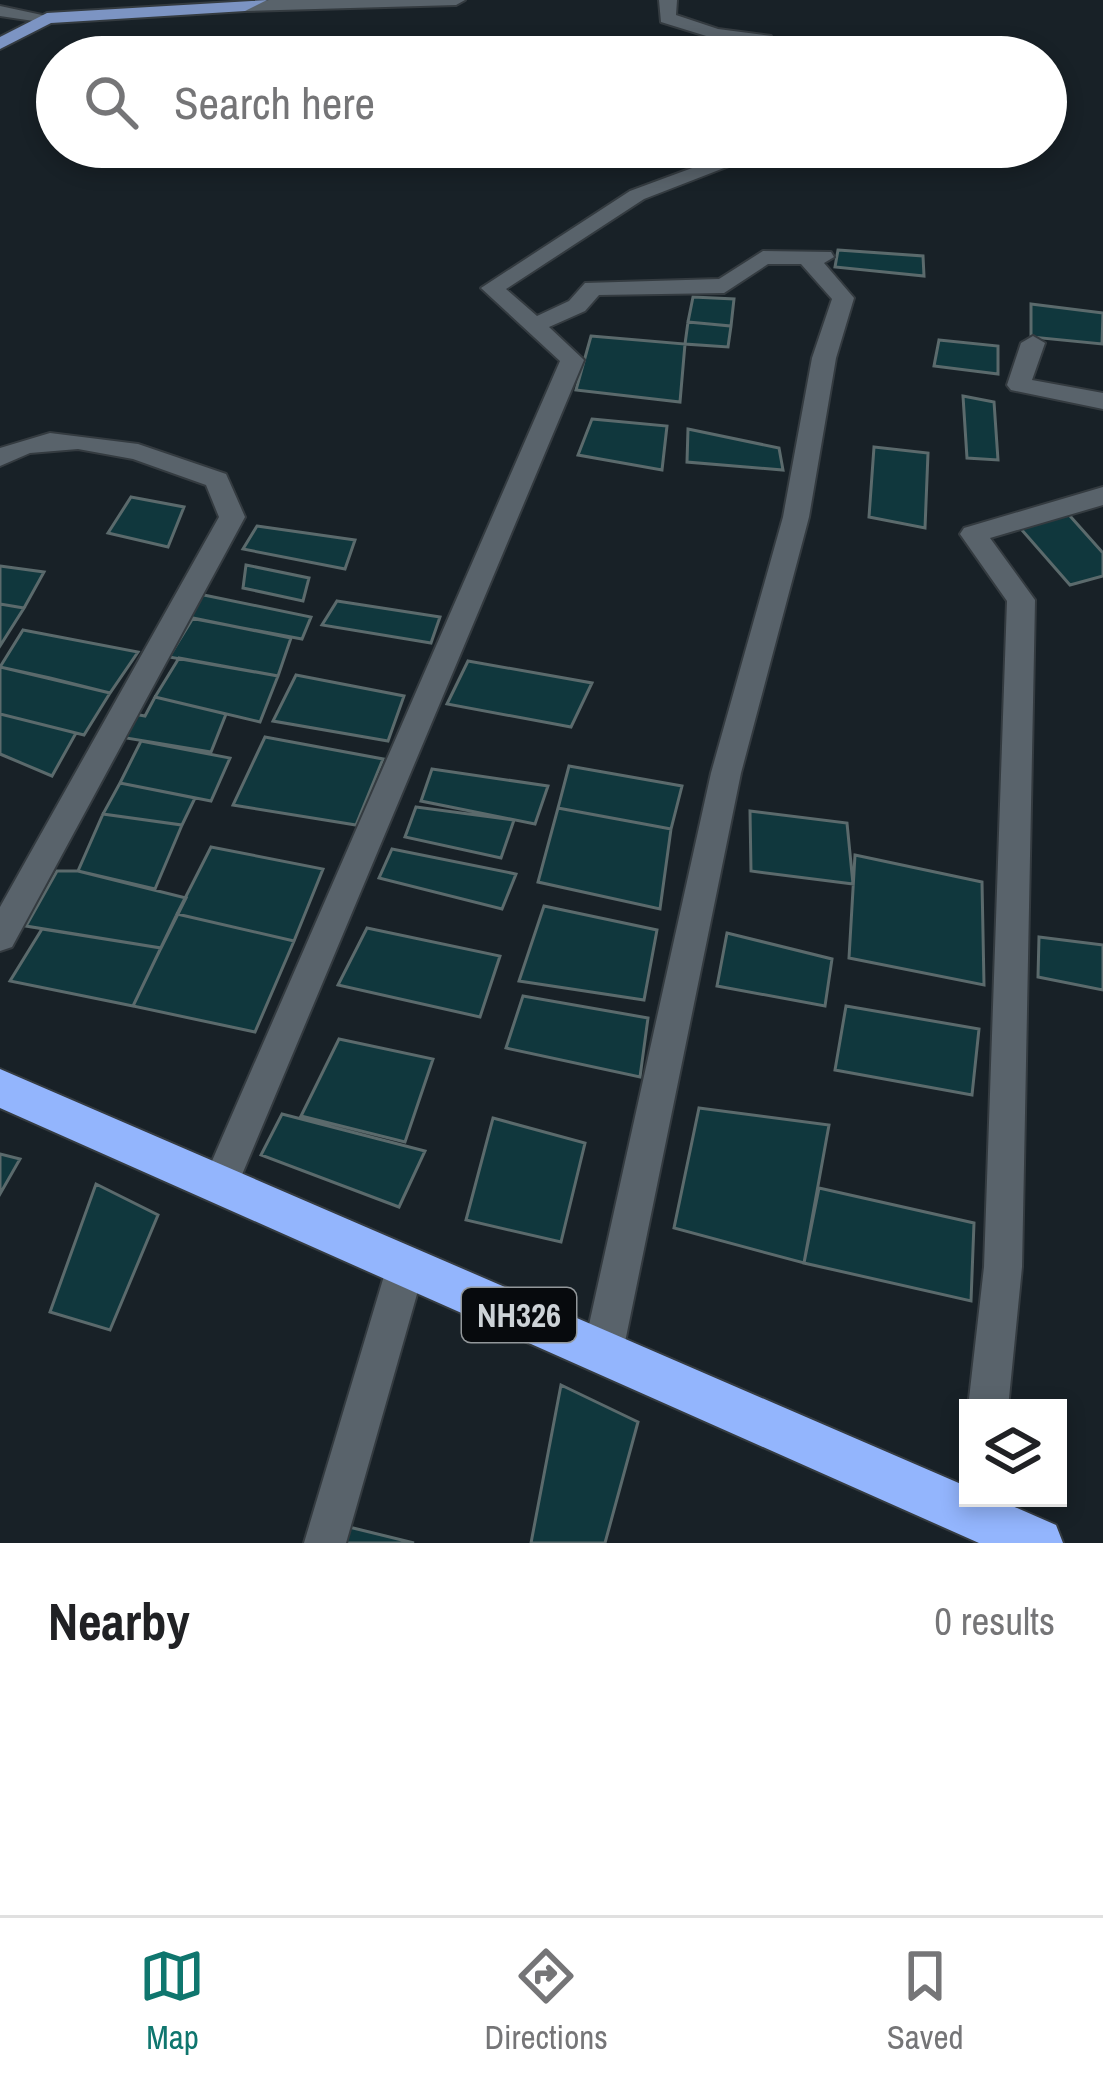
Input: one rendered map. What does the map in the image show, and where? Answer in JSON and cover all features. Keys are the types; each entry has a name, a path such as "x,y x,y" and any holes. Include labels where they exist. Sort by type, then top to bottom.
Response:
{"highway":[{"name":"NH326","path":"0,1088 603,1352 959,1500"},
{"name":"NH326","path":"977,1507 1038,1543"}],"main road":[{"path":"0,44 47,19 252,3"}],"street":[{"path":"252,3 456,0"},
{"path":"668,0 667,18 732,36"},
{"path":"0,11 47,19"},
{"path":"220,1184 572,360 492,288 637,195 711,168"},
{"path":"534,326 577,306 593,288 724,286 763,258 817,256 843,298 824,358 796,517 726,773 603,1352"},
{"path":"1033,343 1019,385 1103,401"},
{"path":"0,458 16,446 116,445 217,480 232,517 0,937"},
{"path":"989,1399 1003,1267 1021,601 973,534 1103,496"},
{"path":"325,1543 406,1266"}],"building":[{"path":"838,250 923,256 924,276 835,267"},
{"path":"693,297 734,299 731,326 688,322"},
{"path":"1031,304 1103,313 1102,344 1031,337"},
{"path":"688,322 731,326 728,347 685,344"},
{"path":"591,336 685,344 680,402 576,390"},
{"path":"939,340 998,346 998,374 934,366"},
{"path":"963,396 994,402 998,460 967,458"},
{"path":"592,419 667,426 662,470 578,455"},
{"path":"688,429 779,448 783,470 687,462"},
{"path":"874,447 928,453 925,528 869,517"},
{"path":"131,497 184,507 168,547 108,533"},
{"path":"1062,507 1103,553 1103,576 1070,585 1014,521"},
{"path":"257,526 355,540 345,569 243,549"},
{"path":"246,565 309,578 303,601 243,588"},
{"path":"0,566 44,572 24,608 0,604"},
{"path":"199,594 311,617 302,639 184,617"},
{"path":"337,601 440,617 431,643 322,625"},
{"path":"0,604 24,608 0,646"},
{"path":"193,618 291,638 278,676 169,657"},
{"path":"23,630 138,652 110,693 0,667"},
{"path":"179,658 278,676 260,722 155,697"},
{"path":"468,661 592,683 571,727 447,704"},
{"path":"0,667 110,693 84,735 0,714"},
{"path":"296,675 404,696 388,741 273,721"},
{"path":"155,697 226,714 211,752 120,737 134,714 145,716"},
{"path":"0,714 76,733 52,776 0,754"},
{"path":"265,737 383,759 356,825 233,805"},
{"path":"141,741 230,758 211,801 120,783"},
{"path":"569,766 682,786 671,829 558,808"},
{"path":"432,769 548,786 535,824 421,801"},
{"path":"120,783 195,798 182,825 103,814"},
{"path":"416,807 514,820 501,858 405,837"},
{"path":"558,808 671,829 660,909 538,882"},
{"path":"750,811 847,823 853,884 751,871"},
{"path":"103,814 182,825 155,889 78,871"},
{"path":"211,847 323,869 294,941 177,914"},
{"path":"392,849 516,874 502,909 379,878"},
{"path":"855,855 982,882 984,985 849,958"},
{"path":"57,871 78,871 186,898 161,948 26,926"},
{"path":"544,906 657,930 644,1000 519,981"},
{"path":"177,914 294,941 255,1032 133,1006"},
{"path":"367,928 500,956 480,1017 338,985"},
{"path":"42,929 161,948 133,1006 10,981"},
{"path":"727,933 832,959 825,1006 717,986"},
{"path":"1039,937 1103,945 1103,990 1038,977"},
{"path":"523,996 648,1018 640,1077 506,1048"},
{"path":"846,1006 979,1029 972,1095 835,1070"},
{"path":"339,1039 433,1059 405,1142 301,1116"},
{"path":"699,1108 829,1125 804,1263 674,1228"},
{"path":"282,1114 425,1151 399,1207 261,1155"},
{"path":"493,1118 585,1143 561,1242 466,1220"},
{"path":"0,1154 20,1159 0,1194"},
{"path":"96,1184 158,1215 110,1330 50,1312"},
{"path":"819,1188 974,1223 971,1301 804,1263"},
{"path":"561,1385 638,1422 605,1543 531,1543"},
{"path":"349,1527 414,1543 344,1543"}]}
